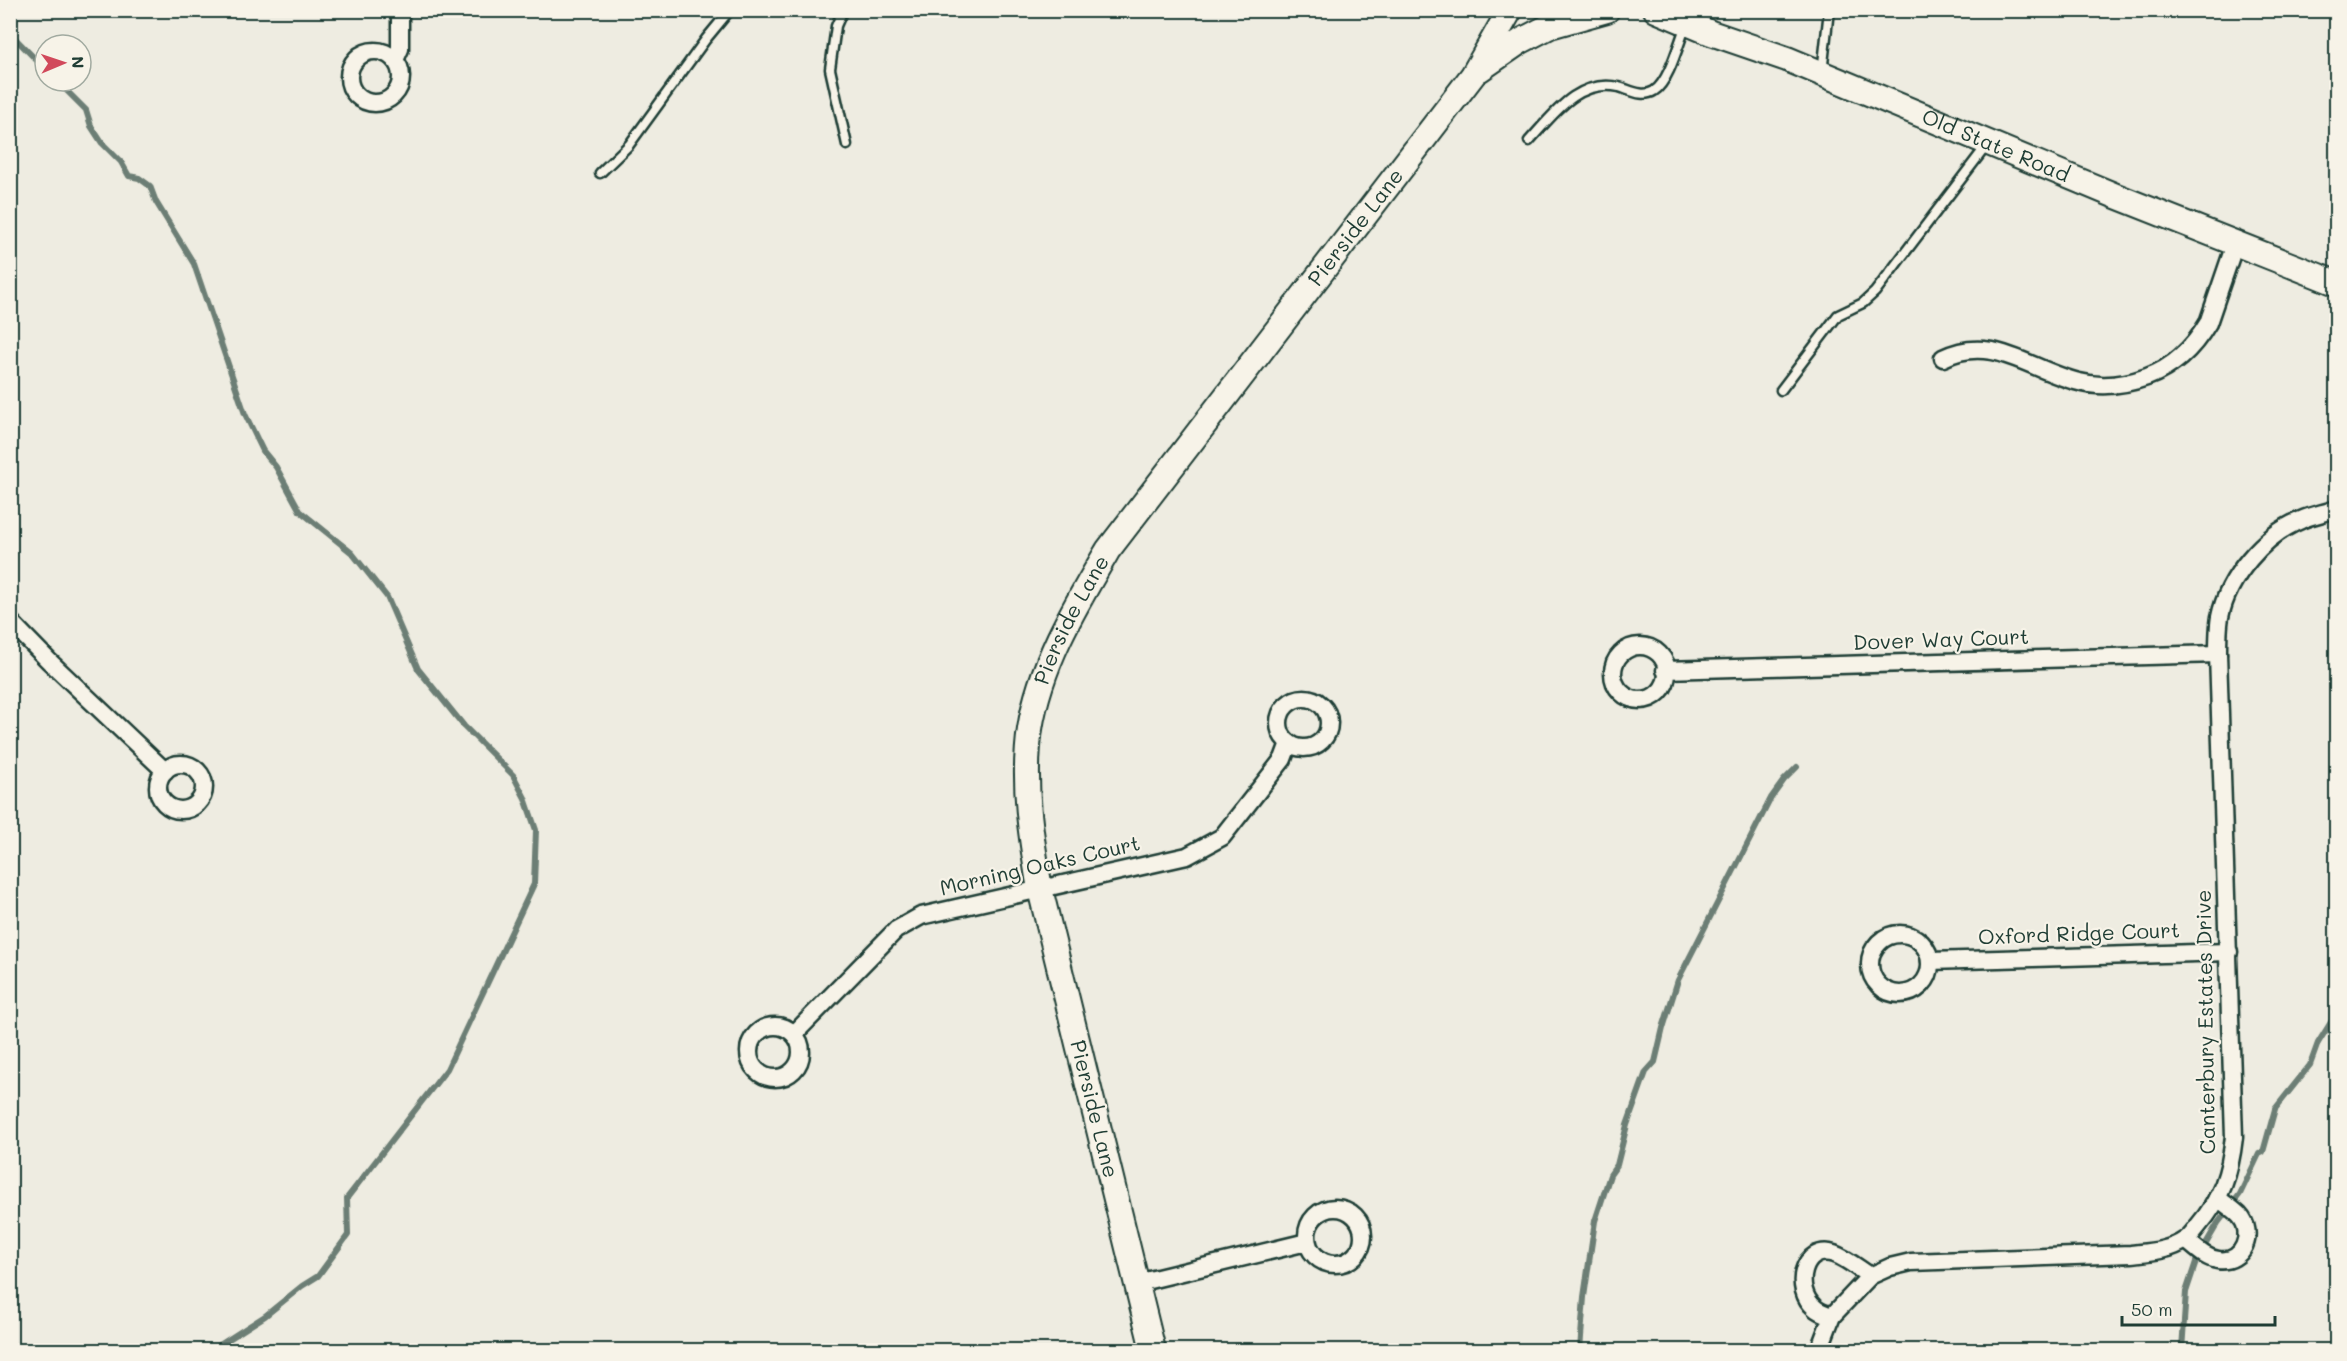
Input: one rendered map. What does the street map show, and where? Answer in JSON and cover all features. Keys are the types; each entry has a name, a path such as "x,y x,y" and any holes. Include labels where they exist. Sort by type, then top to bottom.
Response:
{"street":[{"path":"394,60 400,49 400,10"},
{"name":"Pierside Lane","path":"1153,1350 1040,889 1031,833 1028,779 1030,729 1045,671 1070,613 1108,550 1473,75 1510,10"},
{"path":"1473,75 1521,41 1550,26 1607,10"},
{"name":"Old State Road","path":"1656,10 1822,73 2235,244 2337,283"},
{"path":"1943,358 1963,350 1986,349 2065,378 2097,385 2125,384 2152,375 2180,358 2202,334 2208,323 2235,244"},
{"name":"Canterbury Estates Drive","path":"2186,1240 2212,1208 2217,1198 2230,1166 2234,1137 2218,654 2220,616 2230,588 2263,546 2301,519 2337,509"},
{"path":"10,621 165,771"},
{"name":"Dover Way Court","path":"1665,670 2218,654"},
{"name":"Morning Oaks Court","path":"794,1034 896,930 912,920 921,916 1187,856 1222,837 1283,759 1289,743"},
{"name":"Oxford Ridge Court","path":"1930,962 2229,952"},
{"path":"1819,1350 1832,1316 1870,1276 1890,1267 1911,1262 2131,1254 2162,1249 2186,1240 2205,1255 2215,1260 2224,1260 2239,1254 2247,1238 2247,1230 2239,1215 2217,1198"},
{"path":"1137,1283 1306,1242"},
{"path":"1832,1316 1816,1310 1805,1296 1802,1277 1811,1259 1823,1252 1833,1253 1870,1276"}],"lane":[{"path":"600,173 629,145 706,39 730,10"},
{"path":"843,10 836,26 830,69 847,145"},
{"path":"1822,73 1829,10"},
{"path":"1529,141 1557,110 1577,93 1596,87 1617,87 1641,94 1653,92 1661,85 1666,75 1688,22"},
{"path":"1781,390 1838,315 1856,307 1875,292 1989,143"}],"waterway":[{"path":"10,33 33,57"},
{"path":"69,93 86,110 91,126 102,143 121,162 129,176 139,178 150,186 156,202 194,264 245,414 263,451 276,467 300,511 352,553 387,597 418,669 464,726 513,775 525,798 536,830 534,884 447,1069 347,1198 348,1235 318,1276 265,1316 212,1350"},
{"path":"1580,1350 1584,1297 1595,1221 1610,1175 1617,1165 1627,1125 1646,1072 1655,1062 1678,980 1771,798 1797,767"},
{"path":"2182,1350 2186,1292 2197,1259 2218,1223 2240,1194 2259,1154 2263,1152 2275,1109 2310,1065 2318,1043 2336,1014"}]}
